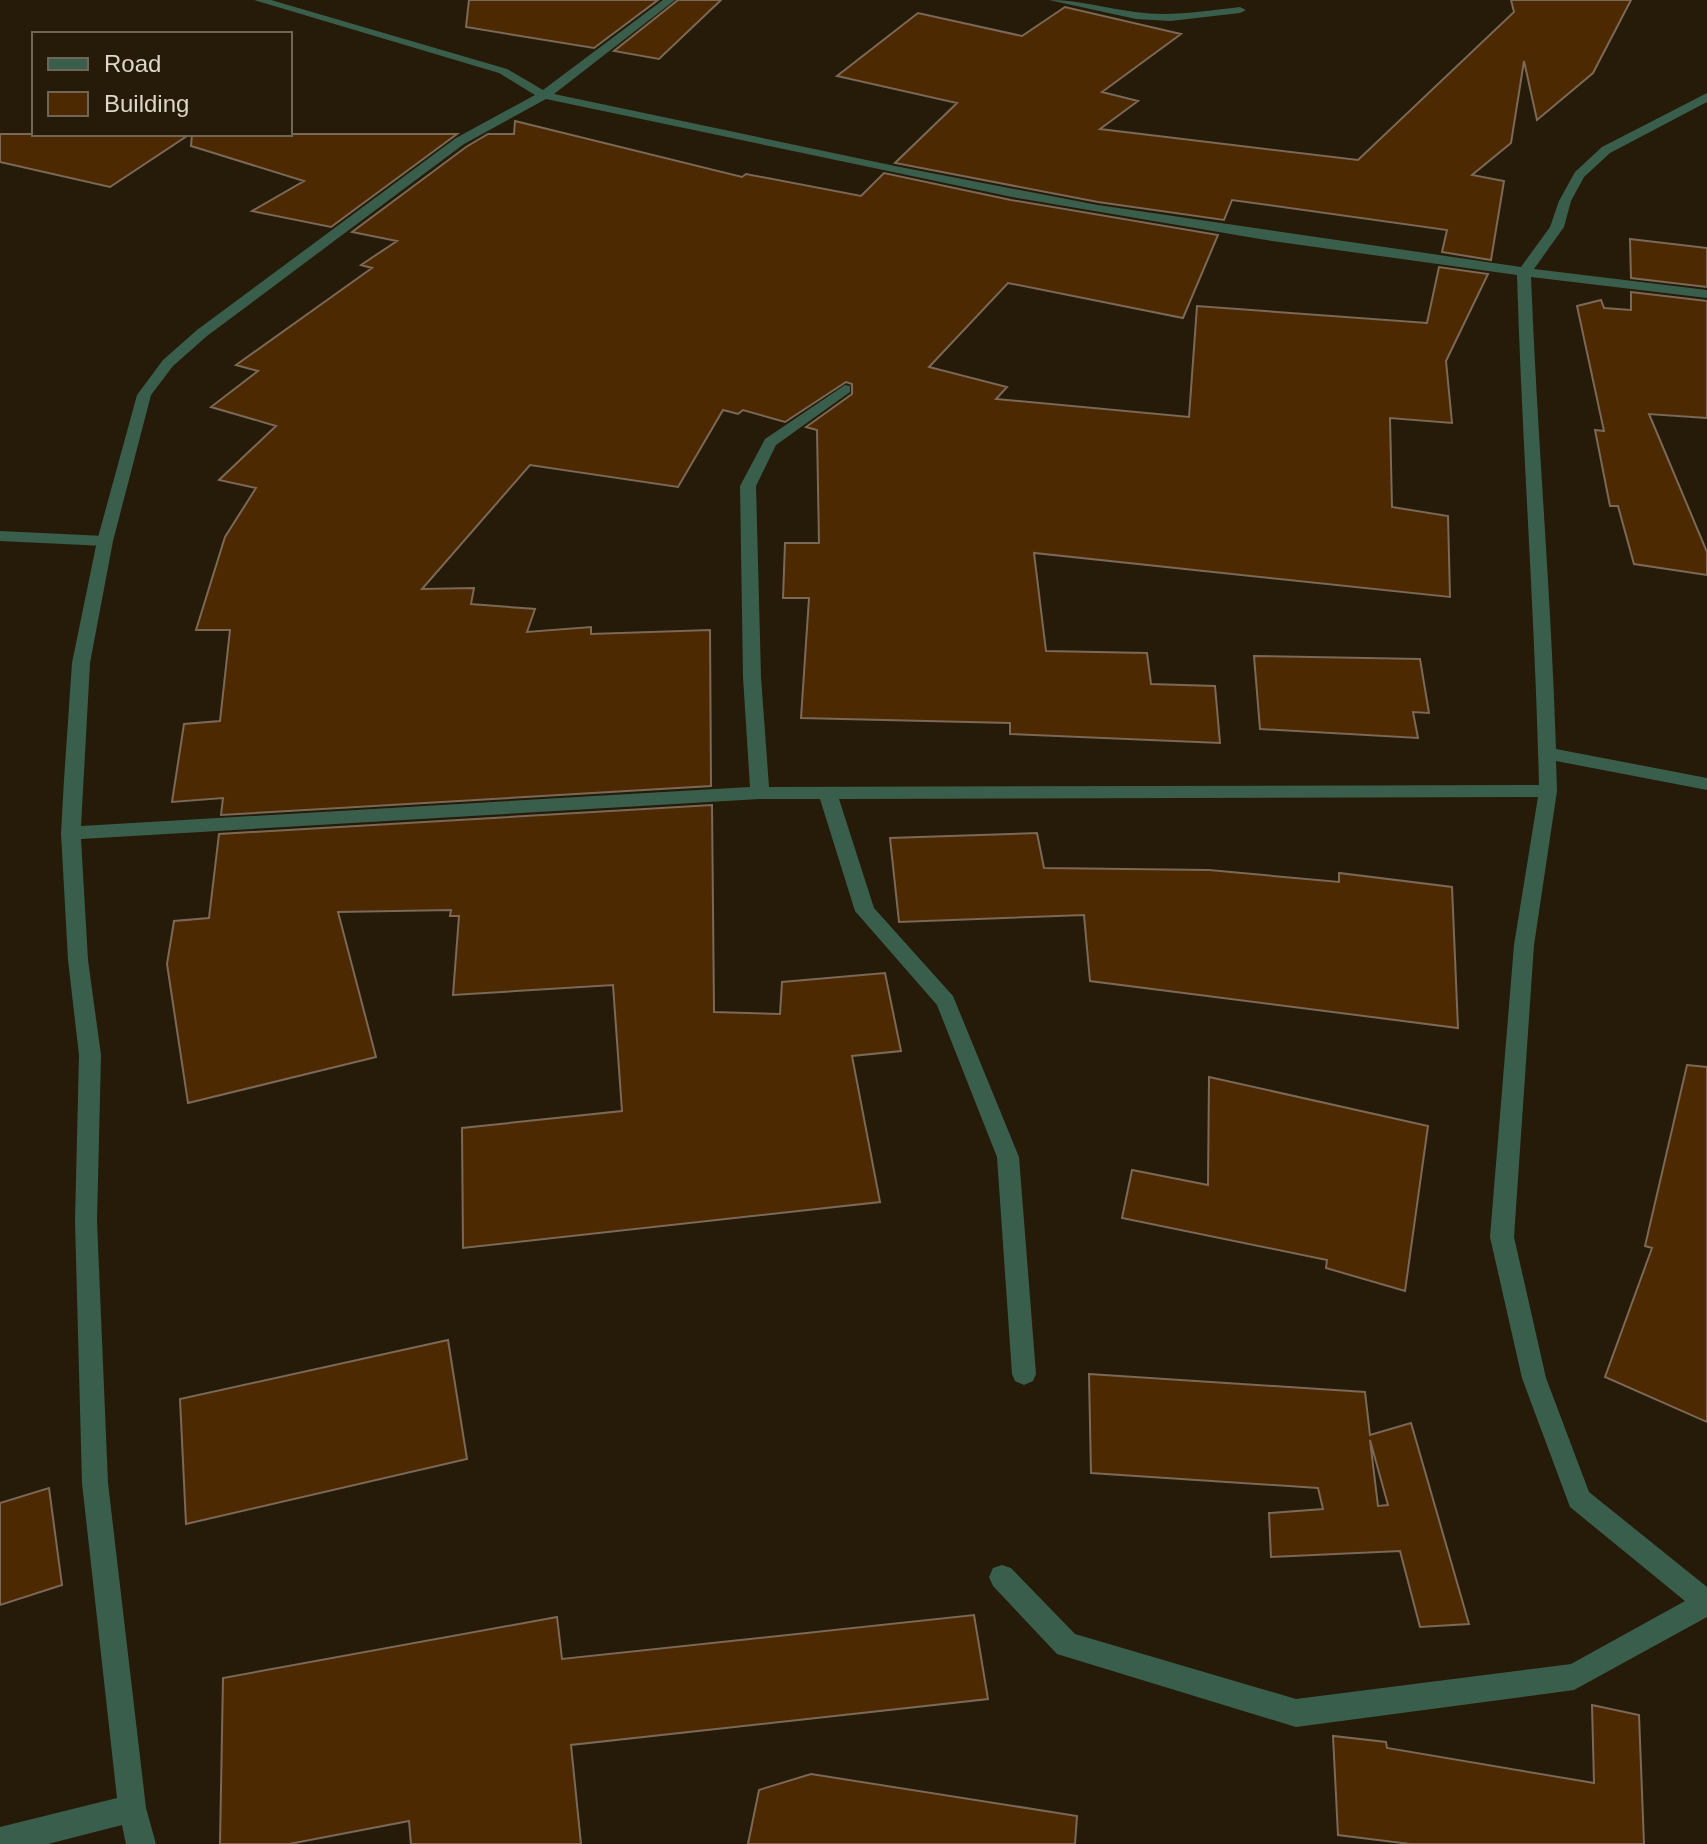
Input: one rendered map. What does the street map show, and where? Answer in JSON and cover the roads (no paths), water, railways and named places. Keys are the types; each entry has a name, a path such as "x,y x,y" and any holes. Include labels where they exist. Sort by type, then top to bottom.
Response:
{"street":[{"path":"259,0 503,71 544,95 1013,193 1524,273 1707,294"},
{"path":"141,1844 132,1808 95,1483 86,1221 90,1055 78,960 71,833 81,663 105,541 144,395 168,363 202,333 460,141 544,95 670,0"},
{"path":"1054,0 1136,16 1170,18 1240,10"},
{"path":"1002,1577 1067,1645 1296,1713 1574,1677 1707,1603 1579,1499 1534,1378 1502,1237 1524,945 1548,791 1544,632 1530,446 1524,273 1557,227 1565,201 1579,175 1606,150 1707,97"},
{"path":"760,793 752,677 748,486 770,442 845,389"},
{"path":"0,536 105,541"},
{"path":"1548,753 1707,784"},
{"path":"71,833 760,793 1548,791"},
{"path":"827,792 865,911 946,1001 1008,1157 1024,1374"},
{"path":"0,1842 132,1808"}]}
